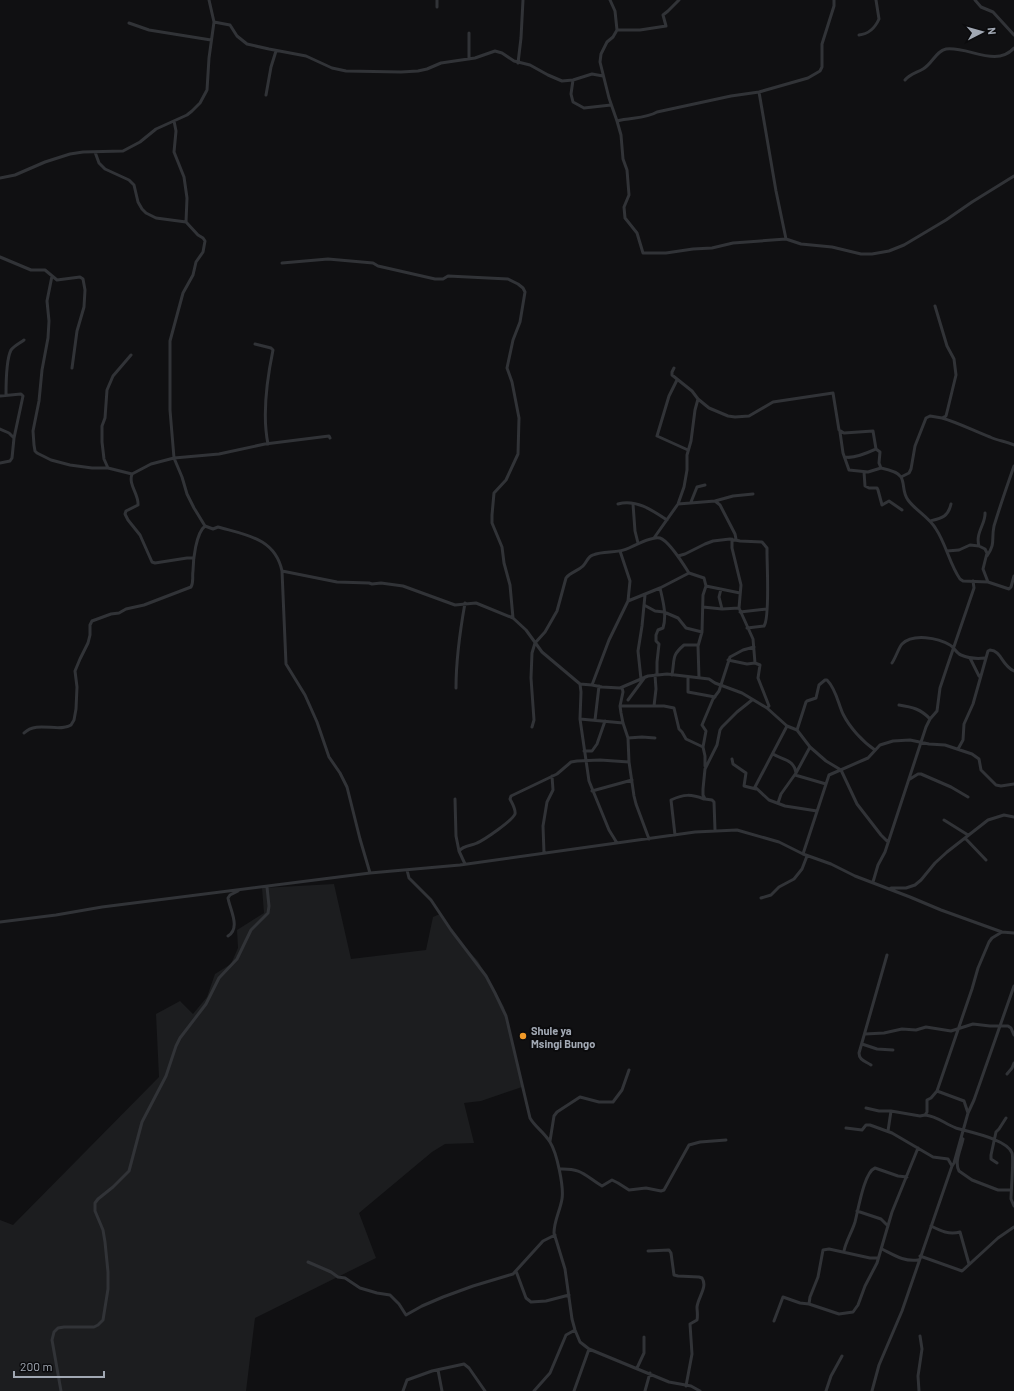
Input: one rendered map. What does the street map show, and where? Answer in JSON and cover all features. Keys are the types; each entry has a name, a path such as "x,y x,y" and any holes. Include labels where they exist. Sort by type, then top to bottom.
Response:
{"street":[{"path":"0,178 15,175 61,157 78,153 123,151 140,142 156,129 187,116 192,112 205,96 207,90 208,66 214,22 209,0"},
{"path":"437,0 437,7"},
{"path":"518,63 523,0"},
{"path":"610,0 615,11 617,30 613,37 607,42 601,54 600,62 611,105 617,121 623,159 627,170 629,193 624,207 624,214 627,222 637,233 643,253 666,253 712,248 733,243 786,239 801,244 832,247 861,254 889,251 904,245 946,220 1014,176"},
{"path":"617,30 640,30 666,26 663,15 668,12 679,0"},
{"path":"617,121 649,116 657,112 731,96 759,92 808,78 822,69 822,44 834,6 834,0"},
{"path":"859,35 870,32 879,19 876,0"},
{"path":"975,0 981,7 993,12 1014,35"},
{"path":"214,22 230,25 237,36 247,44 306,56 332,68 346,71 411,72 424,70 451,60 469,59 494,51 502,53 518,63 530,65 556,79 564,81 573,80 588,74 603,76"},
{"path":"129,23 149,30 211,40"},
{"path":"469,34 469,59"},
{"path":"905,80 911,74 923,69 942,51 962,49 982,55 993,56 1004,55 1014,48"},
{"path":"266,95 271,67 276,51"},
{"path":"573,80 571,94 573,102 584,108 611,105"},
{"path":"759,92 786,239"},
{"path":"174,121 176,131 174,152 184,177 187,198 185,215 186,222"},
{"path":"94,152 99,163 105,169 129,180 134,185 138,202 146,213 156,218 186,222 198,235 203,238 205,244 203,252 196,262 193,275 183,293 170,341 170,410 174,458 189,498 205,526 213,529 218,527 262,541 271,548 279,561 282,571 282,609 286,664 305,695 317,722 329,757 340,773 347,787 370,873"},
{"path":"0,257 31,270 44,270 56,280 80,277 84,281 84,307 77,331 72,368"},
{"path":"282,263 328,259 373,263 378,266 435,279 443,279 448,276 508,279 523,288 525,296 520,322 513,340 507,368 512,382 519,418 518,454 506,480 494,493 492,515 492,523 502,547 504,563 510,585 513,618"},
{"path":"52,276 47,301 49,321 48,338 33,431 34,447 37,453 51,460 77,466 108,468 132,474 152,464 174,458 226,453 268,444 329,436 330,438"},
{"path":"935,306 947,346 954,359 956,374 946,416 942,418"},
{"path":"6,395 7,372 11,352 13,348 24,340"},
{"path":"255,344 272,348 273,350 265,416 265,431 268,444"},
{"path":"108,468 104,459 102,442 102,426 105,418 107,390 113,376 131,355"},
{"path":"674,368 672,374 677,380 692,391 698,399 709,408 728,416 749,416 773,402 833,393 839,430 849,470 871,472 881,468 901,476"},
{"path":"677,380 668,396 657,436 688,450"},
{"path":"0,396 21,394 23,397 14,438 12,458 10,461 0,463"},
{"path":"654,538 678,504 686,475 688,450 691,441 698,399"},
{"path":"901,476 909,472 911,469 915,446 926,418 930,416 957,423 988,437 1007,441 1014,445"},
{"path":"0,429 9,433 14,438"},
{"path":"839,430 844,433 873,431 876,449 880,452 881,468"},
{"path":"845,457 869,453 876,449"},
{"path":"988,582 983,569 987,556 993,546 994,529 1000,506 1014,466"},
{"path":"864,472 865,486 869,488 877,488 881,504 883,505 889,501 902,510"},
{"path":"132,474 130,480 138,505 126,511 125,514 140,535 144,547 152,562 155,564 186,558 194,558"},
{"path":"901,476 905,496 910,503 930,521 938,532 960,579 963,581 988,582 1014,592"},
{"path":"691,502 697,487 705,485"},
{"path":"678,504 715,501 733,496 753,494"},
{"path":"715,501 720,505 735,534 732,548 741,585 739,610 753,639 755,663"},
{"path":"618,504 627,503 647,507 667,520"},
{"path":"633,504 634,525 638,543"},
{"path":"930,521 945,516 949,511 951,504"},
{"path":"979,546 978,540 981,525 985,519 985,513"},
{"path":"24,733 30,728 51,726 64,728 71,725 74,720 76,709 75,671 88,643 90,625 92,621 114,613 119,613 126,609 140,606 189,588 193,585 194,558 202,529 205,526"},
{"path":"532,727 534,720 531,678 532,657 535,643 545,632 557,611 560,595 568,576 579,570 592,555 620,551 654,538 662,538 678,556 689,573 705,579 706,586 703,595 702,632 698,645 699,678"},
{"path":"678,556 708,542 734,539 740,541 762,542 767,548 767,620 764,626 747,628"},
{"path":"948,551 959,550 970,546 979,546 986,550 987,556"},
{"path":"592,685 609,640 628,601 630,581 620,551"},
{"path":"282,571 337,582 369,582 372,584 381,583 404,586 455,605 476,603 513,618 526,630 542,652 580,684 622,687 645,677 656,675 709,678 721,685 742,693 767,708 787,726 797,730 810,747 841,770 857,804 888,842"},
{"path":"628,601 645,595 689,573"},
{"path":"1009,589 1014,576"},
{"path":"973,581 974,585"},
{"path":"872,882 878,865 885,852 930,719 937,711 940,688 953,647 974,585 979,581"},
{"path":"706,586 740,593"},
{"path":"654,706 657,662 660,647 656,641 656,635 658,630 663,627 664,612 660,588"},
{"path":"721,589 718,597 722,609"},
{"path":"641,679 638,651 645,595"},
{"path":"456,688 460,631 465,603"},
{"path":"644,605 655,611 664,612 680,619 686,628 702,632"},
{"path":"703,607 739,610 767,609"},
{"path":"892,663 897,657 903,643 913,638 938,641 953,647 957,653"},
{"path":"672,675 674,656 678,650 684,645 698,645"},
{"path":"705,799 703,795 705,756 703,747 706,732 702,724 715,697 718,694 730,657 734,654 754,647"},
{"path":"958,749 963,740 964,724 973,704 988,651 994,650 1007,667 1014,671"},
{"path":"951,654 957,653 970,658 985,658"},
{"path":"970,658 980,678"},
{"path":"728,660 747,664 755,663 760,665 758,678 769,706 767,708"},
{"path":"628,700 645,677"},
{"path":"688,677 688,692 715,697"},
{"path":"797,730 806,702 816,698 819,685 826,680 830,683 834,690 847,720 865,744 875,750"},
{"path":"580,684 580,719 588,777 592,791 609,830 617,843"},
{"path":"595,720 599,686"},
{"path":"622,687 624,692 620,706 623,723 628,738 629,762 636,804 649,839"},
{"path":"705,767 717,745 718,734 722,727 752,700"},
{"path":"899,705 919,710 925,713 930,719"},
{"path":"620,706 654,706 674,708 678,729 682,732 686,739 703,747"},
{"path":"580,719 623,723"},
{"path":"584,751 592,751 595,747 605,721"},
{"path":"756,788 755,784 773,754 787,726"},
{"path":"628,738 655,738"},
{"path":"803,854 829,775 868,758 880,745 893,741 910,740 945,745 977,757 979,759 981,770 996,785 1001,786 1014,784"},
{"path":"778,803 781,794 796,774 810,747"},
{"path":"773,754 786,759 795,769 796,774"},
{"path":"732,758 733,764 746,773 744,786 756,788 769,800 785,806 817,811"},
{"path":"460,851 466,846 476,844 498,830 513,816 515,813 515,808 510,799 511,796 556,774 571,762 629,762"},
{"path":"796,774 826,784"},
{"path":"909,780 918,774 921,774 968,797"},
{"path":"544,853 543,826 547,802 553,790 552,776"},
{"path":"592,791 632,780"},
{"path":"675,835 671,800 689,795 712,800 714,802 715,830"},
{"path":"455,800 456,836 465,864"},
{"path":"889,888 906,888 915,885 947,852 988,820 1004,815 1014,817"},
{"path":"944,820 968,836"},
{"path":"0,922 37,918 102,907 370,873 465,864 715,830 740,830 779,842 807,856 831,864 941,910 1002,932 1014,933"},
{"path":"965,838 986,860"},
{"path":"761,898 770,895 779,887 794,879 802,869 807,856"},
{"path":"407,870 409,878 431,900 450,930 486,976 506,1016 530,1118 534,1125 550,1141"},
{"path":"61,1391 52,1340 54,1332 58,1328 87,1328 98,1325 103,1320 104,1315 108,1289 108,1272 103,1230 95,1211 95,1203 129,1171 142,1122 166,1076 176,1046 180,1038 206,1004 219,978 237,960 251,930 268,913 269,906 267,887"},
{"path":"228,936 235,928 228,898 230,894 240,890"},
{"path":"925,1115 927,1112 927,1100 937,1091 978,968 989,942 992,938 1002,932"},
{"path":"871,1065 861,1060 859,1057 887,955"},
{"path":"1012,1189 998,1190 972,1180 962,1174 958,1169 958,1158 968,1113 974,1100 1014,986"},
{"path":"1009,998 1014,998"},
{"path":"865,1034 916,1030 926,1027 948,1031 973,1024 1008,1026 1011,1028 1014,1035"},
{"path":"862,1044 877,1049 893,1050"},
{"path":"1007,1074 1014,1063"},
{"path":"629,1070 622,1090 613,1102 599,1102 580,1097 557,1112 554,1116 550,1141 559,1169 562,1199 554,1227 554,1236 565,1269 575,1330 580,1342 589,1349 669,1382 691,1386 700,1391"},
{"path":"937,1091 964,1101 968,1113"},
{"path":"866,1108 920,1116 933,1116 956,1128 994,1140 1004,1145 1011,1151 1013,1166 1011,1199 1014,1206"},
{"path":"888,1132 891,1111"},
{"path":"997,1163 991,1158 994,1140 996,1131 999,1130 1006,1118"},
{"path":"846,1128 862,1130 868,1124 906,1140 933,1157 948,1159 952,1166"},
{"path":"872,1391 879,1365 902,1311 918,1260 954,1163 964,1130"},
{"path":"559,1169 579,1171 602,1186 612,1180 629,1190 646,1188 660,1191 664,1190 689,1145 700,1142 726,1140"},
{"path":"774,1322 783,1297 839,1314 853,1312 858,1305 882,1249 892,1212 918,1148"},
{"path":"844,1251 861,1194 872,1168 898,1176 907,1177"},
{"path":"857,1210 881,1219 888,1226"},
{"path":"931,1226 947,1234 960,1232 969,1264"},
{"path":"920,1256 962,1271 998,1238 1014,1227"},
{"path":"308,1262 331,1272 338,1277 345,1278 360,1288 390,1295 399,1304 406,1315 443,1297 472,1286 512,1274 543,1241 554,1236"},
{"path":"809,1304 810,1297 818,1277 823,1250 829,1249 844,1251 870,1258 878,1258"},
{"path":"882,1249 903,1259 910,1261 918,1260"},
{"path":"648,1251 669,1250 671,1253 674,1275 699,1277 704,1281 704,1286 698,1304 697,1320 690,1324 692,1354 686,1386"},
{"path":"516,1271 524,1294 530,1302 546,1301 568,1294"},
{"path":"534,1391 550,1373 566,1335 575,1330"},
{"path":"919,1391 918,1376 922,1349 920,1336"},
{"path":"637,1368 644,1353 644,1337"},
{"path":"574,1391 589,1349"},
{"path":"826,1391 831,1376 842,1356"},
{"path":"403,1391 407,1380 461,1364 466,1365 485,1391"},
{"path":"438,1370 442,1391"},
{"path":"645,1391 650,1373"}],"shaded area":[{"path":"334,884 351,959 426,950 433,917 440,914 461,943 478,961 504,1007 522,1087 481,1101 464,1103 474,1143 445,1144 432,1152 359,1213 376,1258 255,1318 246,1391 0,1391 0,1220 13,1225 159,1077 156,1014 180,1001 193,1014 207,997 215,974 231,964 238,948 237,930 264,913 262,888"}],"place":[{"name":"Shule ya Msingi Bungo","path":"523,1036"}]}
